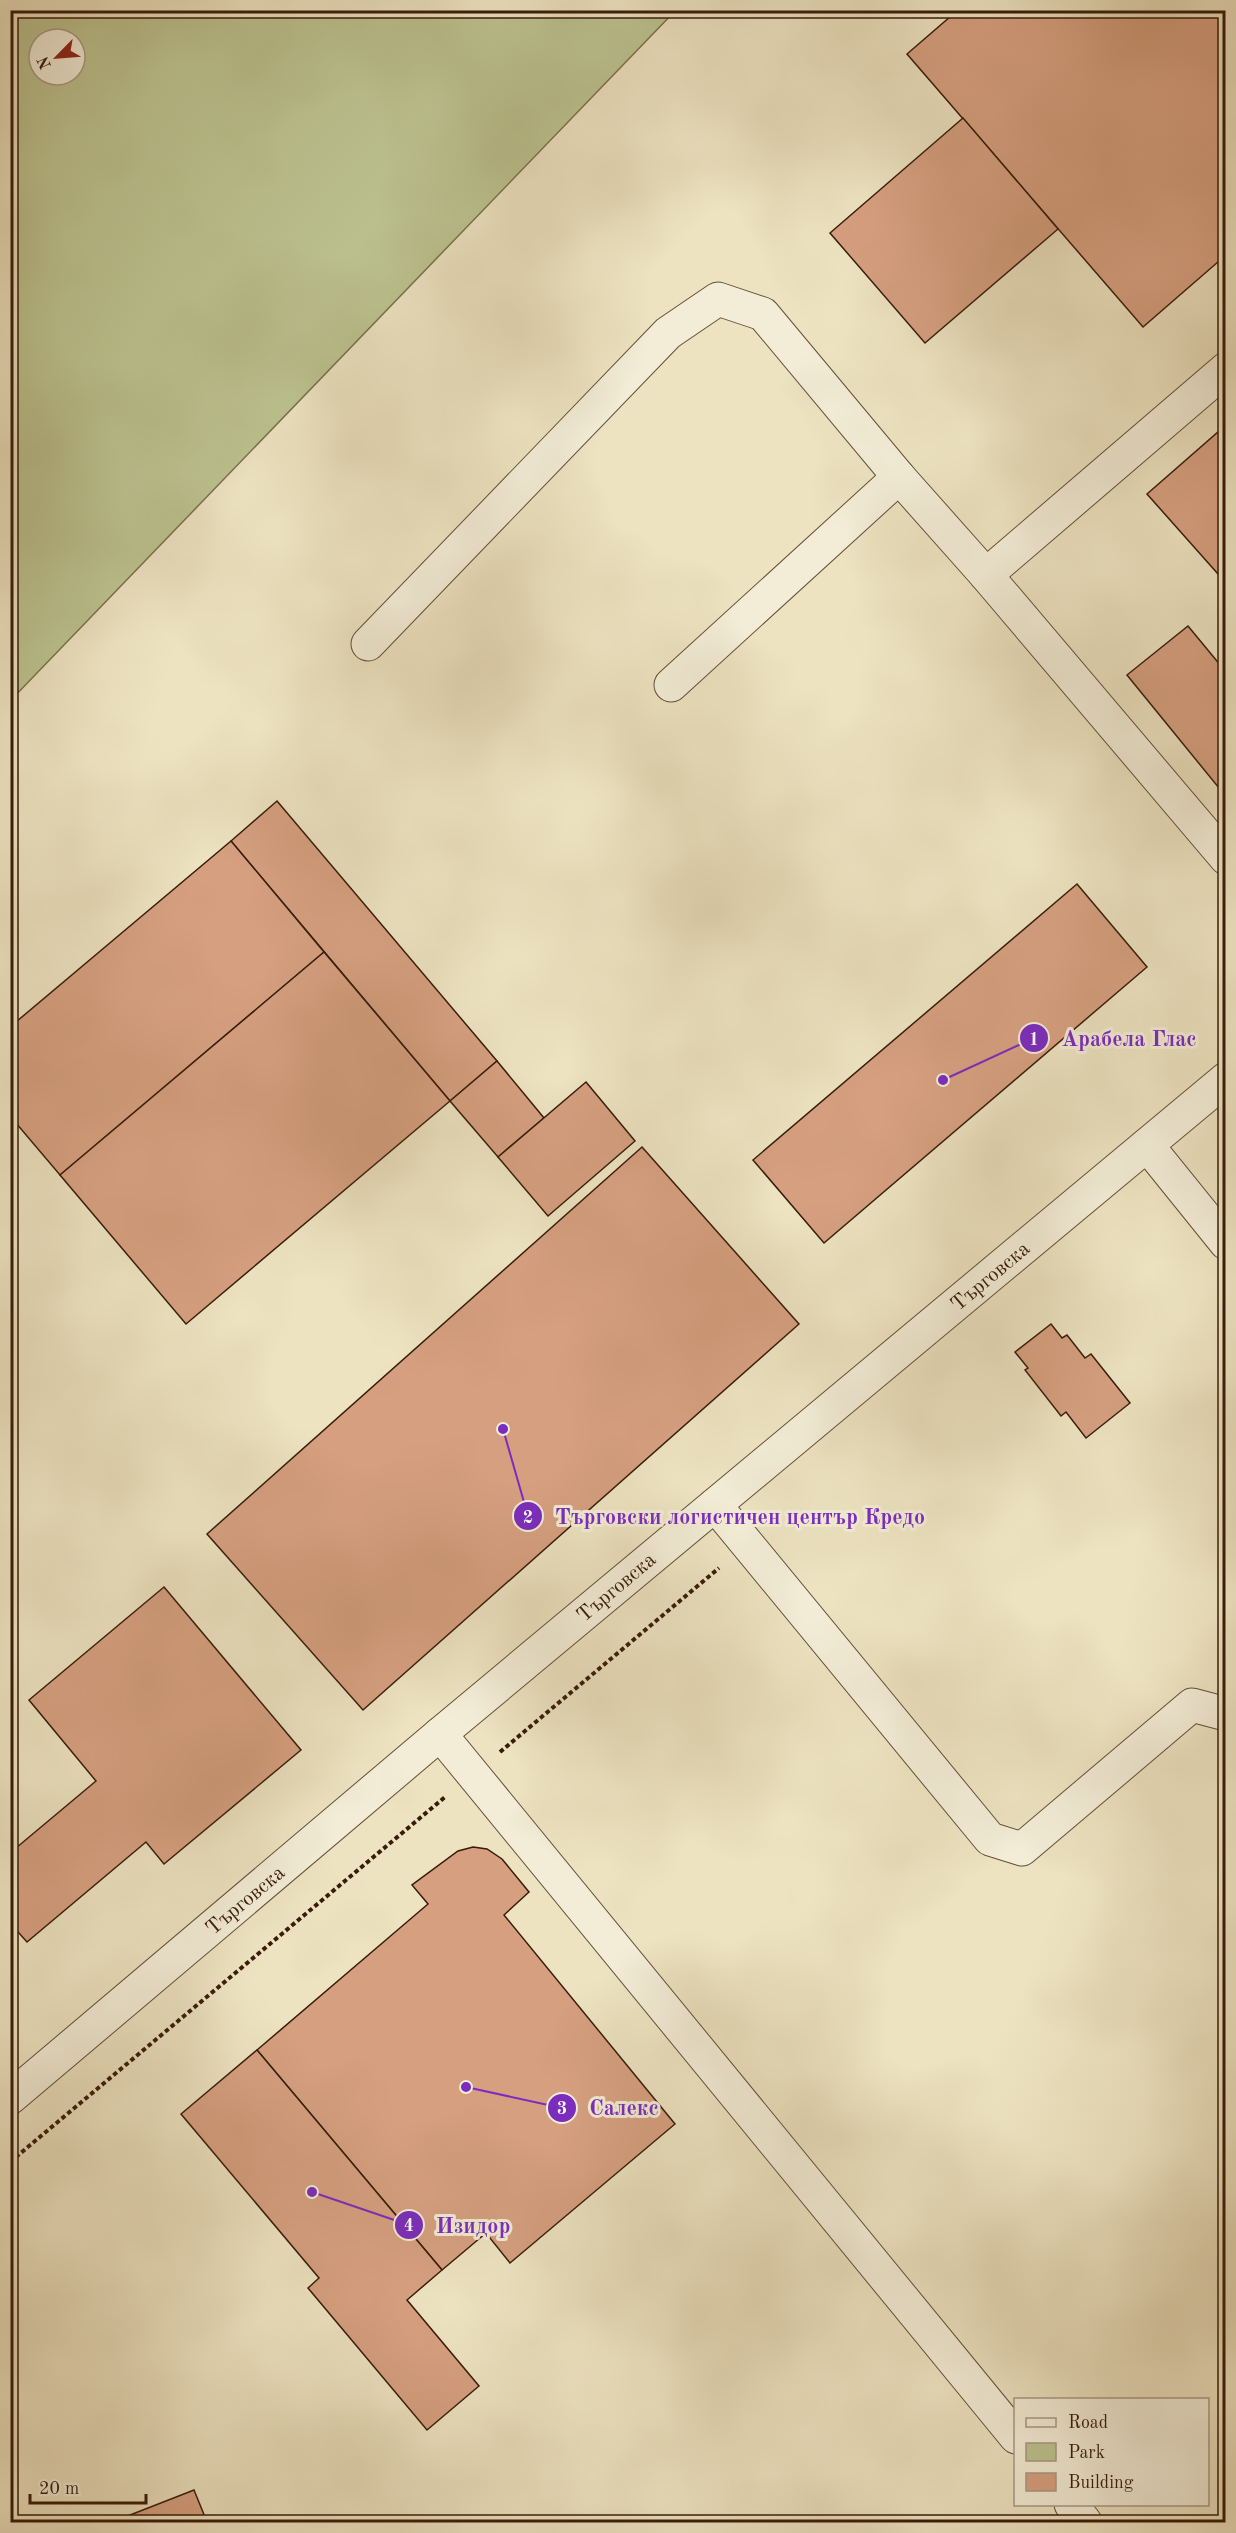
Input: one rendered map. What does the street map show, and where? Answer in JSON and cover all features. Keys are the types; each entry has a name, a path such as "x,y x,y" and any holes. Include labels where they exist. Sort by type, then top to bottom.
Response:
{"street":[{"path":"368,644 668,333 718,299 764,314 899,477 986,575 1226,858"},
{"path":"986,575 1226,369"},
{"path":"671,685 899,477"},
{"name":"Търговска","path":"10,2098 440,1734 1226,1079"},
{"path":"1147,1145 1226,1242"},
{"path":"715,1504 990,1839 1022,1849 1192,1705 1226,1714"},
{"path":"440,1734 1014,2435"},
{"path":"1072,2506 1086,2523"}],"path":[{"path":"10,2162 747,1545"}],"green space":[{"path":"10,11 675,11 11,700"}],"building":[{"path":"958,10 1226,10 1226,255 1143,327 907,54"},
{"path":"963,118 1058,229 925,343 830,233"},
{"path":"1226,425 1226,583 1147,494"},
{"path":"1188,626 1226,672 1226,782 1219,788 1127,675"},
{"path":"277,801 497,1061 450,1101 231,841"},
{"path":"231,841 324,952 60,1175 10,1116 10,1027"},
{"path":"1077,884 1147,967 824,1243 753,1160"},
{"path":"324,952 450,1101 186,1324 60,1175"},
{"path":"497,1061 544,1118 498,1157 450,1101"},
{"path":"586,1082 635,1141 548,1216 498,1157"},
{"path":"642,1147 799,1324 363,1710 207,1534"},
{"path":"1051,1324 1062,1338 1067,1335 1085,1358 1091,1354 1130,1403 1086,1438 1066,1412 1061,1416 1025,1370 1028,1368 1015,1352"},
{"path":"164,1587 301,1750 164,1864 146,1842 27,1942 10,1923 10,1853 96,1781 29,1700"},
{"path":"473,1847 487,1849 502,1859 529,1892 504,1915 675,2124 510,2263 486,2233 442,2270 257,2050 428,1904 412,1885 458,1851"},
{"path":"257,2050 442,2270 407,2300 479,2386 427,2430 308,2288 319,2278 181,2114"},
{"path":"194,2490 207,2522 127,2522 125,2517"}],"place":[{"name":"Арабела Глас","path":"943,1080"},
{"name":"Търговски логистичен център Кредо","path":"503,1429"},
{"name":"Салекс","path":"466,2087"},
{"name":"Изидор","path":"312,2192"}]}
